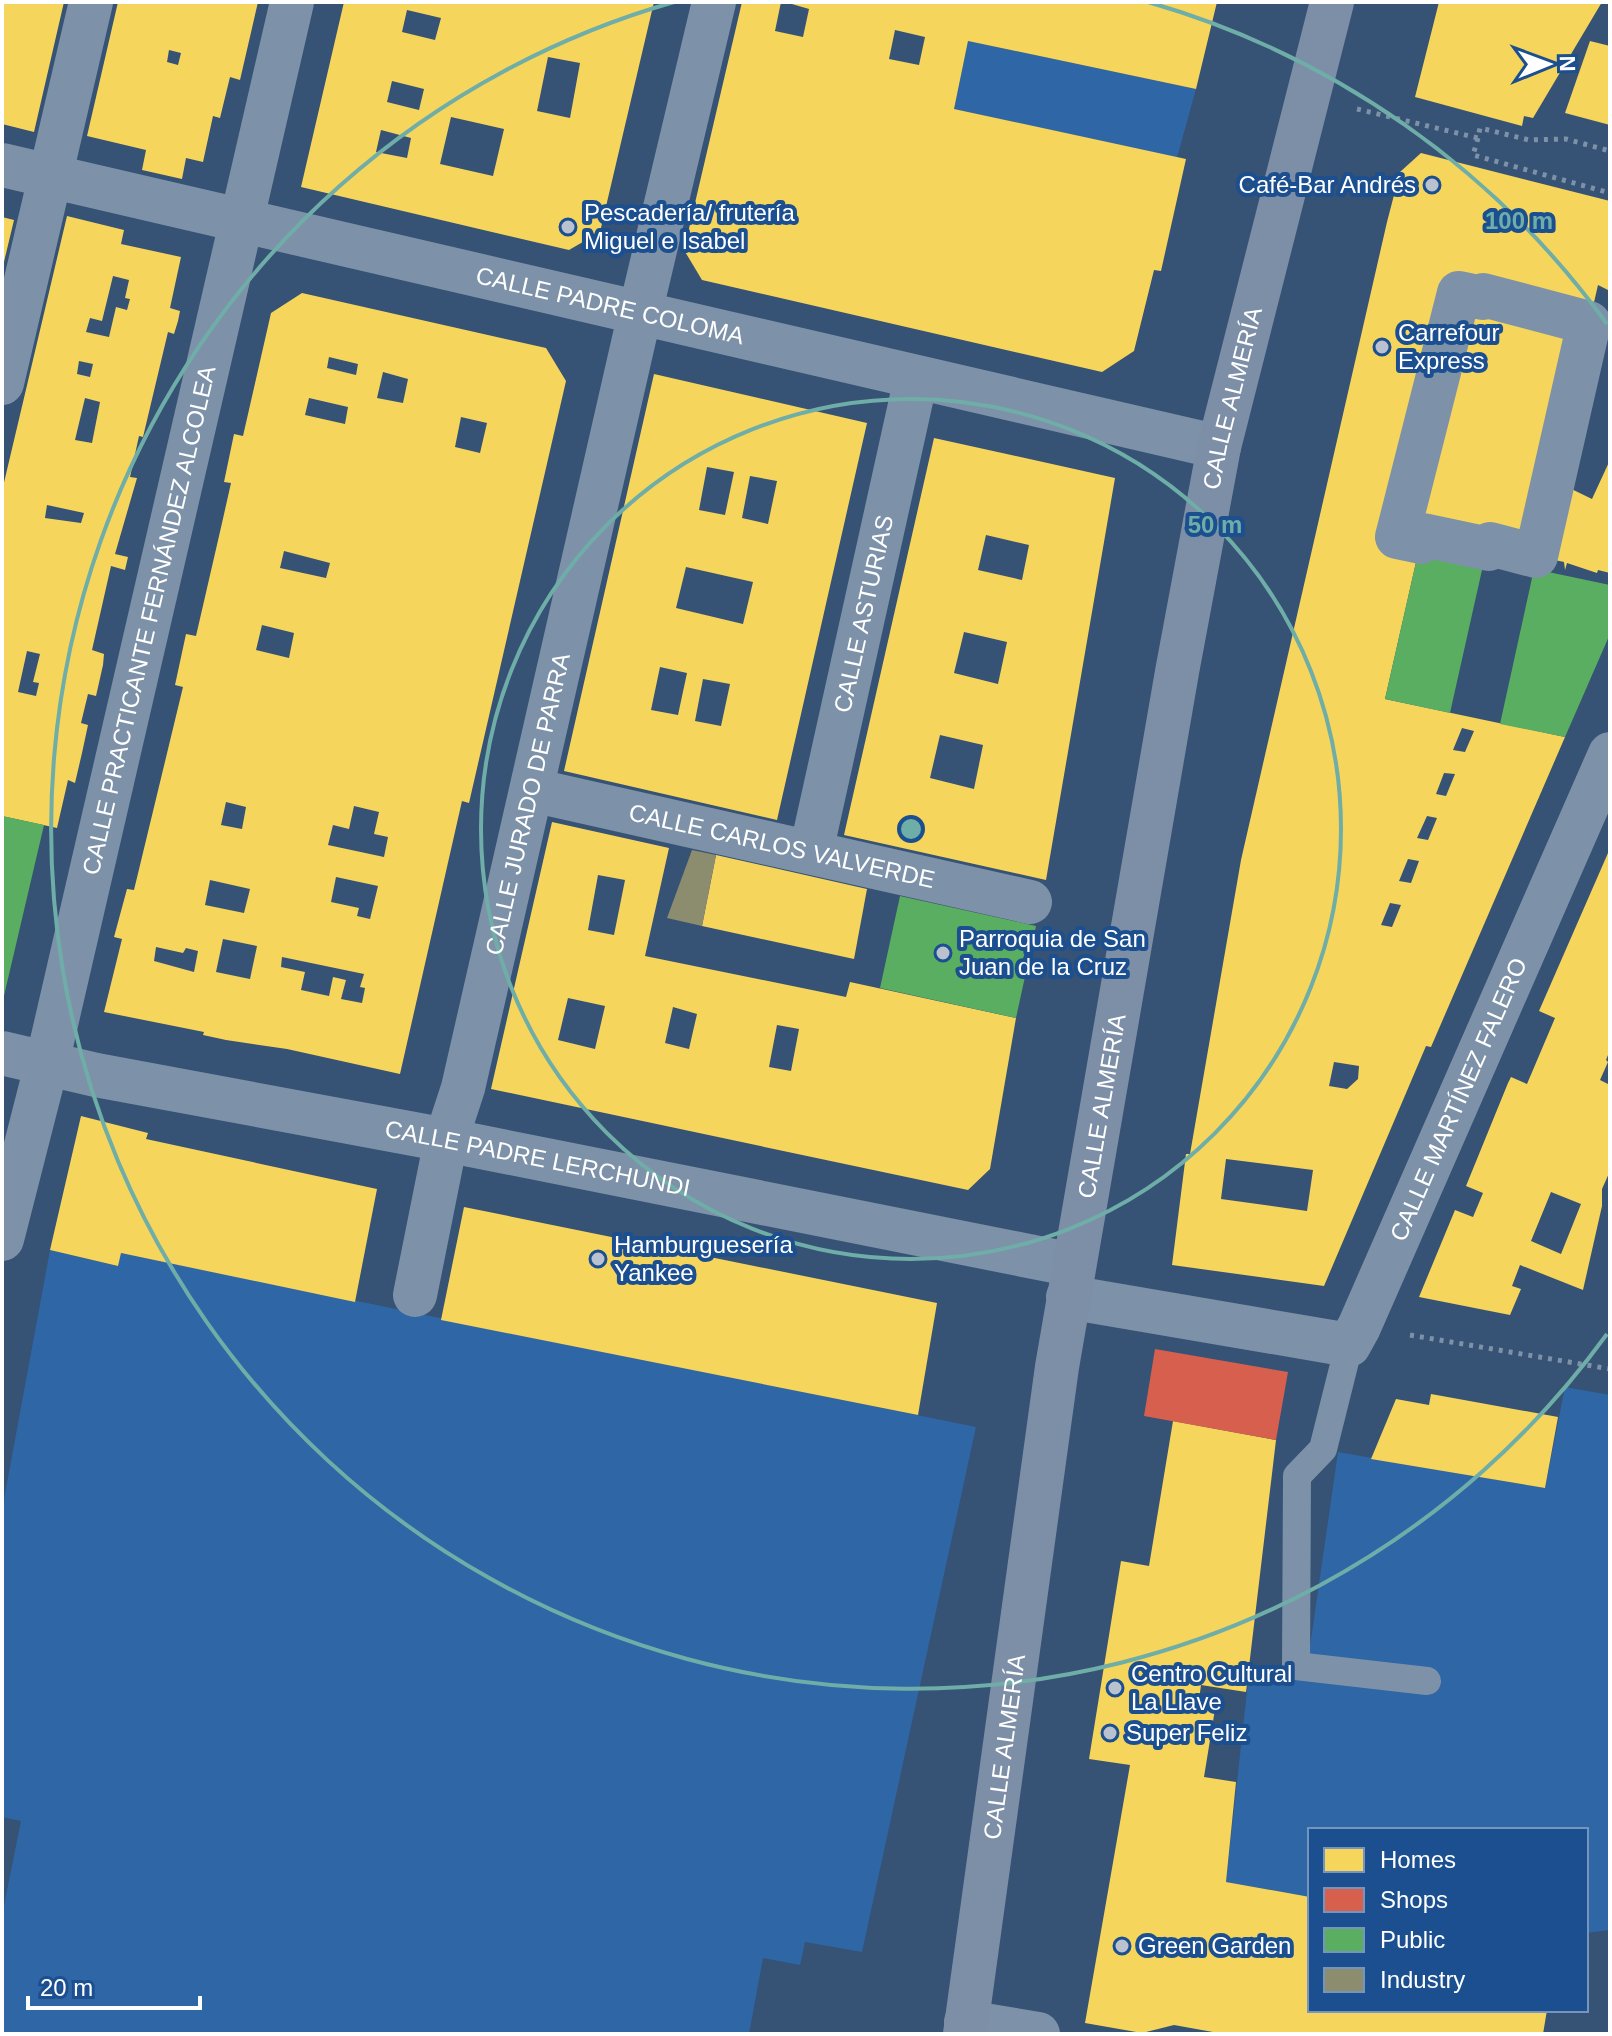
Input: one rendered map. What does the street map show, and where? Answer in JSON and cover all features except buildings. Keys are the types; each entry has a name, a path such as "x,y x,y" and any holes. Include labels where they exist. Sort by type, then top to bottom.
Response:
{"main road":[{"name":"CALLE ALMERÍA","path":"966,2028 1071,1281 1219,447 1332,2"}],"street":[{"path":"2,383 91,2"},
{"name":"CALLE PRACTICANTE FERNÁNDEZ ALCOLEA","path":"2,1239 47,1063 292,2"},
{"name":"CALLE JURADO DE PARRA","path":"415,1295 446,1140 463,1088 714,2"},
{"name":"CALLE PADRE COLOMA","path":"2,165 1219,447"},
{"path":"1459,293 1483,298 1483,295 1589,323 1536,556 1490,544 1489,549 1423,535 1421,542 1397,537 1459,293"},
{"name":"CALLE ASTURIAS","path":"811,852 916,378"},
{"name":"CALLE MARTÍNEZ FALERO","path":"1349,1345 1610,754"},
{"name":"CALLE CARLOS VALVERDE","path":"532,790 1030,902"},
{"name":"CALLE PADRE LERCHUNDI","path":"2,1053 112,1078 446,1140 1349,1345"},
{"path":"966,2028 1038,2034"}],"lane":[{"name":"CALLE MARTÍNEZ FALERO","path":"1349,1345 1323,1449 1297,1476 1296,1666 1427,1681"}],"path":[{"path":"1308,97 1478,138"},
{"path":"1610,151 1566,139 1529,140 1480,128 1473,155 1610,193"},
{"path":"1396,1333 1610,1369"}],"shaded area":[{"path":"968,41 1196,89 1177,158 954,109"},
{"path":"50,1250 117,1266 121,1253 976,1427 862,1952 805,1942 800,1965 763,1958 749,2034 2,2034 2,1915 21,1821 2,1817 2,1510"},
{"path":"1565,1387 1610,1395 1610,1930 1588,1933 1588,1828 1308,1828 1308,1897 1226,1882 1249,1673 1305,1681 1338,1452 1545,1488"}],"place":[{"name":"Café-Bar Andrés","path":"1432,185"},
{"name":"Pescadería/ frutería Miguel e Isabel","path":"568,227"},
{"name":"Carrefour Express","path":"1382,347"},
{"name":"Parroquia de San Juan de la Cruz","path":"943,953"},
{"name":"Hamburguesería Yankee","path":"598,1259"},
{"name":"Centro Cultural La Llave","path":"1115,1688"},
{"name":"Super Feliz","path":"1110,1733"},
{"name":"Green Garden","path":"1122,1946"}]}
